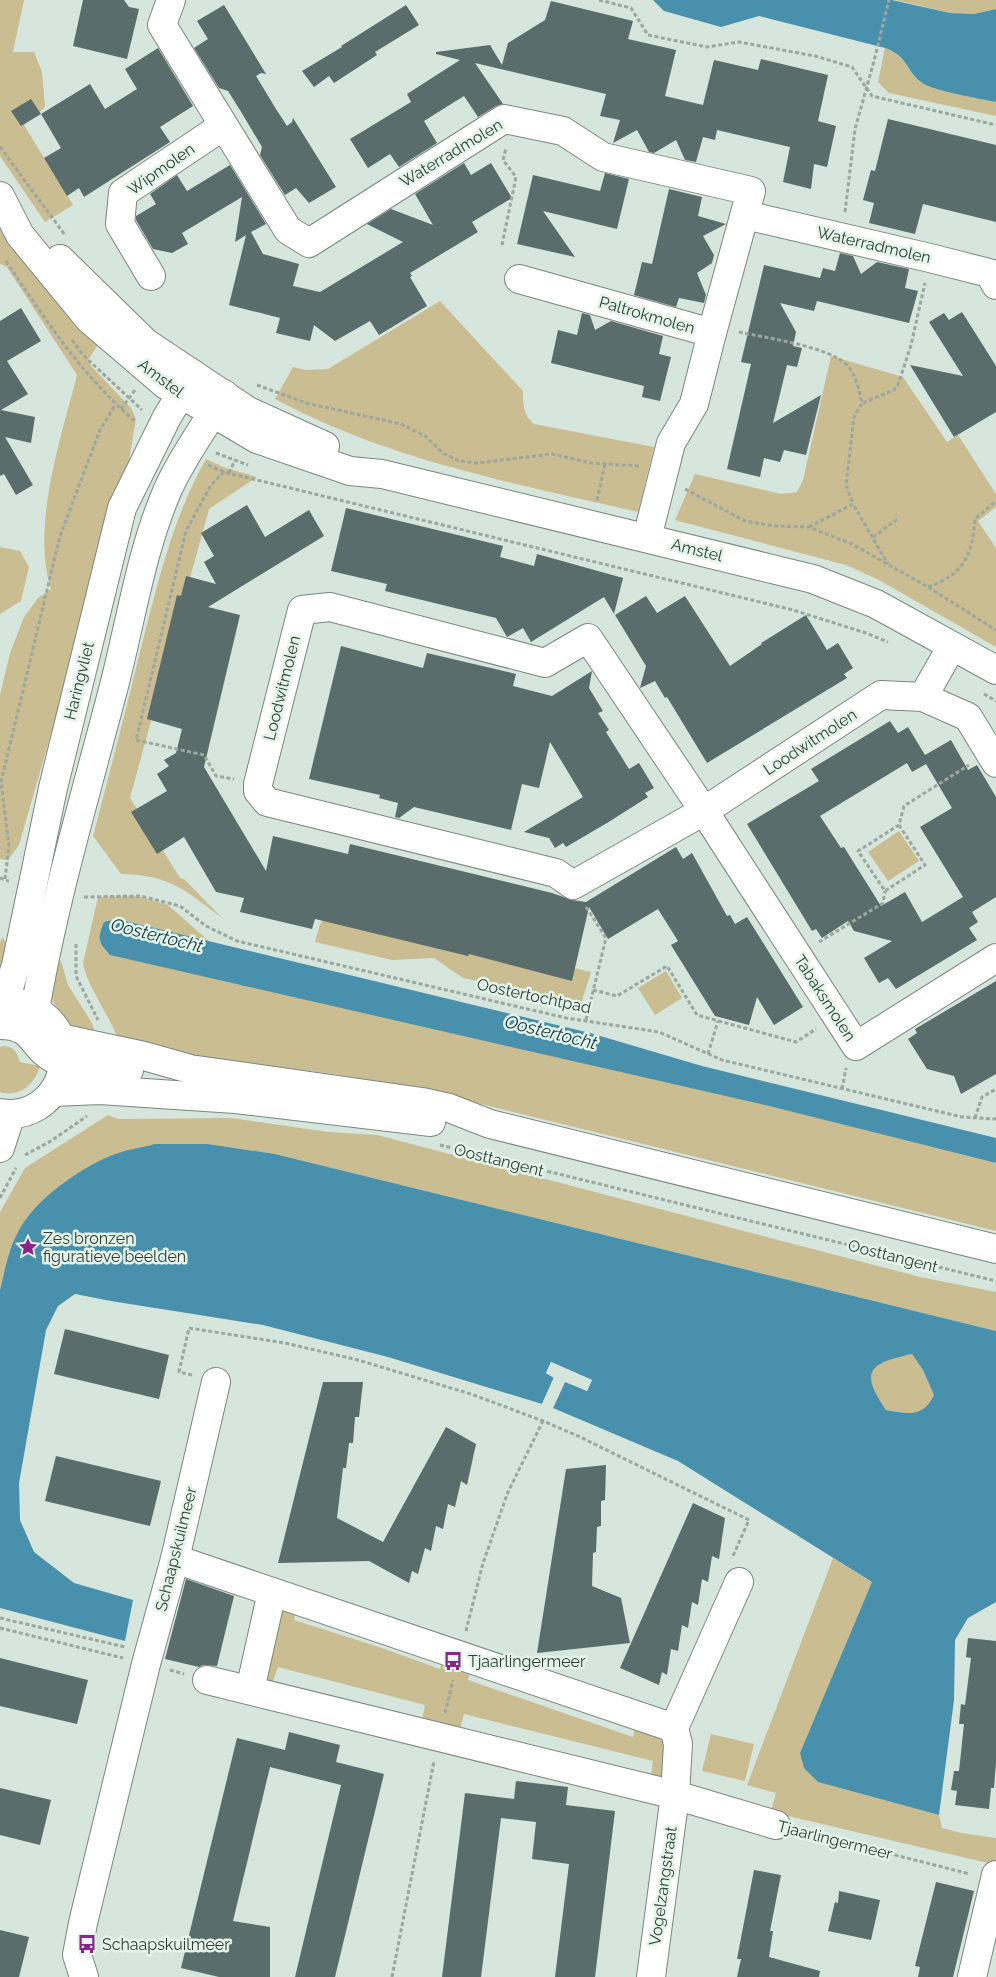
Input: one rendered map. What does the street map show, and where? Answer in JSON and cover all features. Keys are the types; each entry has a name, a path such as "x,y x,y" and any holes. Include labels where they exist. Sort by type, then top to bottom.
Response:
{"street":[{"path":"167,12 223,126"},
{"name":"Waterradmolen","path":"223,126 288,230 309,243 504,118 563,131 604,157 751,191 713,329"},
{"name":"Wipmolen","path":"151,276 120,224 123,193 223,126"},
{"name":"Amstel","path":"0,194 20,235 89,319 151,374 187,384 218,404 257,439 350,471 382,474 812,580 876,604 996,670"},
{"name":"Waterradmolen","path":"745,215 989,273 996,285"},
{"name":"Paltrokmolen","path":"519,279 713,329 694,404 671,443 647,538"},
{"name":"Haringvliet","path":"1,1012 16,965 53,788 122,508 167,417 187,384"},
{"path":"35,1010 64,874 111,698 149,540 168,490 182,460 218,404"},
{"name":"Loodwitmolen","path":"258,784 302,610 330,606 545,663 588,638 704,811"},
{"path":"952,646 923,698 968,717 993,758"},
{"name":"Loodwitmolen","path":"573,885 704,811 881,696 923,698"},
{"path":"258,784 258,791 267,802 556,873 573,885"},
{"name":"Tabaksmolen","path":"704,811 856,1046 996,958"},
{"path":"13,1157 6,1114 27,1111 42,1104 53,1092 61,1078 62,1050 54,1026 35,1010 17,1002 1,1012 9,1025 20,1028 30,1034 45,1053 62,1050"},
{"name":"Oosttangent","path":"62,1050 144,1072 190,1069 422,1102 449,1108 490,1124 996,1249"},
{"name":"Oosttangent","path":"53,1092 100,1090 215,1098 450,1124 490,1124"},
{"name":"Schaapskuilmeer","path":"84,1977 76,1956 148,1658 175,1559 204,1379"},
{"path":"175,1559 674,1728"},
{"path":"675,1795 678,1744 674,1728 739,1582"},
{"path":"250,1690 272,1592"},
{"name":"Tjaarlingermeer","path":"207,1680 675,1795 776,1825"},
{"name":"Vogelzangstraat","path":"651,1977 675,1795"},
{"path":"972,1977 996,1881 996,1874"}],"path":[{"path":"599,0 631,8 648,35 707,47 739,42 815,56 852,67 872,96 996,125"},
{"path":"841,237 855,129 874,61 888,0"},
{"path":"502,245 516,177 503,160 514,120"},
{"path":"0,147 67,237"},
{"path":"888,565 853,504 846,485 854,417 862,403 894,390 898,385 911,345 930,258"},
{"path":"713,329 832,354 847,365 858,384 862,403"},
{"path":"250,382 306,403 401,424 425,436 443,453 459,462 478,463 552,454 591,463 644,467 745,521 774,526 810,527 852,544 928,587 996,630"},
{"path":"5,879 9,846 1,782 60,536 100,430 115,405"},
{"path":"224,472 211,486 186,531 136,740 204,754 216,776 258,784"},
{"path":"928,587 960,569 969,555 974,537 975,519 996,501"},
{"path":"810,527 853,504"},
{"path":"873,537 899,518"},
{"path":"798,956 883,903 884,891 858,851 899,824 904,806 993,758"},
{"path":"884,891 925,865 899,824"},
{"path":"573,885 606,938 586,1020"},
{"name":"Oostertochtpad","path":"79,896 85,899 141,896 180,906 206,926 237,941 566,1018 659,1032 708,1054 732,1062 962,1117 996,1119"},
{"path":"78,936 76,976 100,1024"},
{"path":"593,990 617,996 667,966 696,1015 796,1042 818,1028 820,1033 839,1020"},
{"path":"708,1054 718,1021"},
{"path":"975,1118 982,1097 996,1089"},
{"path":"0,1198 13,1157 51,1141 89,1114"},
{"name":"Oosttangent","path":"438,1145 996,1280"},
{"path":"204,1379 179,1372 189,1328 285,1343 358,1360 471,1394 543,1421 578,1436 749,1520 727,1570 739,1582"},
{"path":"392,1977 439,1736 483,1563 505,1501 543,1421"},
{"path":"0,1618 148,1658 207,1680"},
{"path":"0,1628 148,1658"},
{"name":"Tjaarlingermeer","path":"776,1825 996,1881"}],"shaded area":[{"path":"0,0 24,0 13,52 34,52 42,72 45,107 24,125 73,205 45,222 0,156"},
{"path":"896,0 996,0 996,9 974,14 950,13"},
{"path":"885,48 899,56 913,75 930,87 996,102 996,116 889,93 878,82"},
{"path":"0,220 101,340 88,360 92,367 131,408 136,419 128,466 19,845 8,860 0,859 0,695 10,653 24,617 38,598 51,589 46,564 44,538 46,510 56,454 77,375 7,267 0,264"},
{"path":"440,301 523,391 526,413 534,424 654,447 638,512 498,480 407,454 318,420 275,399 293,367 306,370 328,369"},
{"path":"831,356 903,377 947,442 958,435 996,494 996,507 978,521 996,548 996,647 879,580 846,565 675,520 695,474 781,494 797,492 803,480"},
{"path":"206,459 223,467 257,477 209,509 130,798 180,878 184,879 222,918 198,899 165,881 152,877 121,874 93,836 167,553 184,505"},
{"path":"0,547 20,551 29,567 21,601 0,614"},
{"path":"899,831 919,861 888,881 868,852"},
{"path":"138,896 168,905 210,942 117,919 769,1106 996,1163 996,1231 416,1088 333,1074 177,1054 118,1039 93,991 83,963 98,897"},
{"path":"331,911 591,972 581,1004 463,978 434,958 392,960 315,942 320,924"},
{"path":"2,937 10,949 0,976 0,943"},
{"path":"61,961 68,985 92,1023 96,1035 73,1027 53,1002 51,993 55,963"},
{"path":"666,971 682,998 655,1015 638,988"},
{"path":"4,1046 15,1051 20,1062 40,1066 38,1073 30,1084 26,1088 14,1093 0,1092 0,1047"},
{"path":"108,1115 118,1119 231,1118 328,1132 377,1135 920,1277 996,1292 996,1331 275,1154 208,1144 8,1260 0,1290 0,1212 25,1168"},
{"path":"912,1354 923,1370 934,1395 925,1408 914,1413 886,1410 872,1386 871,1377 873,1370 886,1361"},
{"path":"833,1558 873,1583 800,1753 818,1782 939,1815 942,1828 996,1838 996,1865 771,1812 776,1793 747,1785"},
{"path":"280,1599 298,1605 294,1620 440,1669 443,1655 472,1665 468,1680 633,1737 636,1722 670,1736 663,1777 651,1776 653,1761 464,1714 460,1730 422,1720 425,1705 278,1667 272,1684 260,1680"},
{"path":"711,1734 754,1744 745,1781 702,1771"}],"water":[{"path":"653,0 892,0 950,13 974,14 996,9 996,102 930,87 913,75 899,56 885,48 759,16 721,27 664,11"},
{"name":"Oostertocht","path":"117,919 590,1033 702,1066 996,1138 996,1163 769,1106 110,955 101,943 100,933 104,922"},
{"path":"155,1144 208,1144 275,1154 996,1331 996,1602 968,1618 955,1640 954,1700 939,1815 818,1782 804,1768 800,1753 872,1582 678,1461 553,1408 565,1381 587,1391 592,1380 551,1362 546,1373 554,1377 542,1404 388,1357 263,1325 75,1294 58,1306 46,1330 19,1483 20,1520 34,1552 74,1583 133,1600 125,1641 0,1608 0,1290 9,1254 24,1222 45,1199 70,1178 110,1156","holes":["912,1354 923,1370 934,1395 925,1408 914,1413 886,1410 872,1386 871,1377 873,1370 878,1365 887,1361"]}],"pier":[{"path":"551,1362 592,1380 587,1391 565,1382 553,1408 550,1407 563,1379 586,1388 588,1381 552,1365 549,1372 556,1375 557,1378 545,1405 542,1404 554,1378 546,1373"}],"building":[{"path":"83,0 124,0 129,7 139,9 127,59 73,46"},
{"path":"551,1 633,21 628,39 676,50 665,96 703,105 714,60 758,70 761,59 828,75 818,121 836,126 827,167 814,164 811,189 783,182 790,147 717,130 715,140 703,137 696,162 685,160 676,140 654,153 649,152 637,130 613,143 620,120 600,116 606,94 475,63 503,104 478,117 464,96 424,121 437,143 399,167 390,154 368,168 350,139 411,102 407,94 460,60 436,54 436,52 490,45 502,65 508,43 545,20"},
{"path":"224,5 266,74 261,73 256,76 276,109 287,126 292,122 293,118 336,187 309,203 296,188 285,195 260,155 262,147 240,110 228,91 219,88 194,48 208,39 197,21"},
{"path":"406,5 419,25 375,52 377,55 334,83 329,76 314,87 302,71"},
{"path":"158,48 193,106 160,127 170,142 84,197 79,188 67,196 44,158 61,148 41,114 90,84 105,109 137,89 125,69"},
{"path":"31,99 41,114 21,126 11,111"},
{"path":"888,119 996,145 996,222 923,204 915,234 869,223 874,203 863,200 871,170 875,171"},
{"path":"464,163 471,175 491,163 512,198 472,222 478,232 410,273 412,276 410,277 427,306 379,335 370,321 335,341 314,325 310,341 276,333 280,318 229,305 246,235 235,242 242,197 182,233 188,244 172,253 153,249 136,220 136,216 156,204 150,194 177,175 187,191 230,165 266,224 251,232 263,254 299,264 293,286 320,292 403,242 367,224 391,209 433,225 415,194"},
{"path":"605,173 629,179 617,229 543,211 575,257 517,244 533,175 600,191"},
{"path":"669,189 702,197 698,216 726,224 703,236 714,255 712,263 697,273 706,295 704,303 679,298 676,307 634,295 642,262 652,264"},
{"path":"840,253 853,256 861,274 877,262 909,269 905,288 918,291 909,323 817,301 814,311 780,303 796,332 793,346 802,348 797,367 787,365 773,423 821,395 806,455 784,450 780,462 764,458 760,477 727,469 751,364 741,362 764,265 820,278 823,268 835,271"},
{"path":"21,308 41,341 7,361 28,394 1,410 35,417 31,443 5,437 33,485 16,495 4,474 0,476 0,321"},
{"path":"962,312 996,366 996,412 954,437 910,365 963,376 929,322 944,313 949,320"},
{"path":"582,313 590,315 595,330 611,321 663,336 659,354 671,357 660,401 642,397 644,386 551,363 558,330 577,335"},
{"path":"247,505 265,537 309,510 324,536 208,607 240,615 204,767 266,871 273,836 348,854 350,844 586,902 676,847 683,859 692,853 727,916 730,915 735,924 747,917 803,1007 774,1025 757,997 749,1025 715,1016 671,945 678,941 658,909 608,939 589,907 572,981 469,954 468,956 315,919 312,929 240,912 244,898 216,892 184,837 157,854 131,812 167,791 157,774 169,766 164,760 176,753 182,729 147,719 177,595 181,596 186,576 216,584 204,562 214,556 201,533"},
{"path":"346,508 503,546 500,557 534,566 537,554 623,578 614,614 604,597 531,642 523,628 507,637 496,618 385,591 387,584 331,571"},
{"path":"646,596 657,613 685,596 730,666 761,643 806,615 827,650 838,643 853,668 844,674 847,678 707,763 667,697 665,698 655,681 640,688 646,666 615,615"},
{"path":"341,646 423,668 427,653 516,674 513,686 552,696 592,671 589,688 603,711 598,713 609,730 606,732 629,769 639,763 654,788 645,793 648,797 607,823 566,847 563,843 555,848 549,838 524,832 583,797 550,742 539,788 522,784 511,830 414,807 399,818 395,817 398,803 379,798 380,795 309,779"},
{"path":"890,721 898,733 908,727 925,755 951,740 968,770 977,765 996,797 996,897 972,912 978,922 969,928 977,940 896,989 888,978 879,983 864,958 892,941 854,931 848,921 822,938 816,929 812,931 747,824 819,781 811,769","holes":["907,763 912,772 926,764 952,808 920,827 963,897 922,922 905,892 881,906 844,847 841,848 820,816"]},
{"path":"996,981 996,1074 961,1094 954,1076 927,1069 908,1039 917,1033 915,1029"},
{"path":"65,1329 169,1355 159,1399 54,1374"},
{"path":"323,1382 363,1382 359,1417 355,1417 353,1443 349,1443 346,1468 343,1468 337,1518 383,1542 446,1427 476,1444 467,1485 461,1481 455,1507 448,1504 443,1529 436,1526 431,1551 425,1548 418,1574 412,1571 409,1583 369,1561 278,1563"},
{"path":"56,1456 161,1481 150,1526 45,1501"},
{"path":"606,1465 605,1500 601,1501 601,1526 597,1527 596,1552 593,1553 592,1586 621,1598 630,1643 537,1653 566,1469"},
{"path":"693,1503 725,1518 719,1559 712,1556 708,1582 702,1579 698,1605 692,1602 688,1628 682,1625 678,1651 671,1649 667,1675 662,1672 659,1685 620,1668"},
{"path":"186,1579 234,1596 217,1666 203,1665 199,1667 165,1659"},
{"path":"968,1638 996,1641 996,1762 994,1788 991,1788 989,1809 955,1805 957,1791 951,1790 954,1771 959,1771 964,1724 959,1724 961,1704 965,1705 971,1658 966,1657"},
{"path":"0,1658 88,1680 77,1724 0,1706"},
{"path":"289,1732 340,1745 336,1762 384,1774 335,1977 295,1977 341,1785 270,1767 233,1921 270,1927 270,1977 219,1977 181,1968 237,1738 285,1750"},
{"path":"516,1781 568,1787 566,1805 615,1811 595,1977 555,1977 569,1864 532,1859 536,1822 501,1818 481,1977 442,1977 465,1793 514,1799"},
{"path":"0,1788 51,1800 40,1845 0,1835"},
{"path":"754,1870 781,1875 770,1931 773,1931 769,1957 820,1971 819,1977 737,1977 741,1959 737,1959"},
{"path":"936,1882 974,1891 953,1977 918,1977 920,1967 915,1966"},
{"path":"839,1891 880,1900 871,1940 828,1931 835,1902 838,1903"},
{"path":"0,1930 29,1937 19,1977 0,1977"}],"place":[{"name":"Zes bronzen figuratieve beelden","path":"28,1247"},
{"name":"Tjaarlingermeer","path":"453,1661"},
{"name":"Schaapskuilmeer","path":"87,1944"}]}
